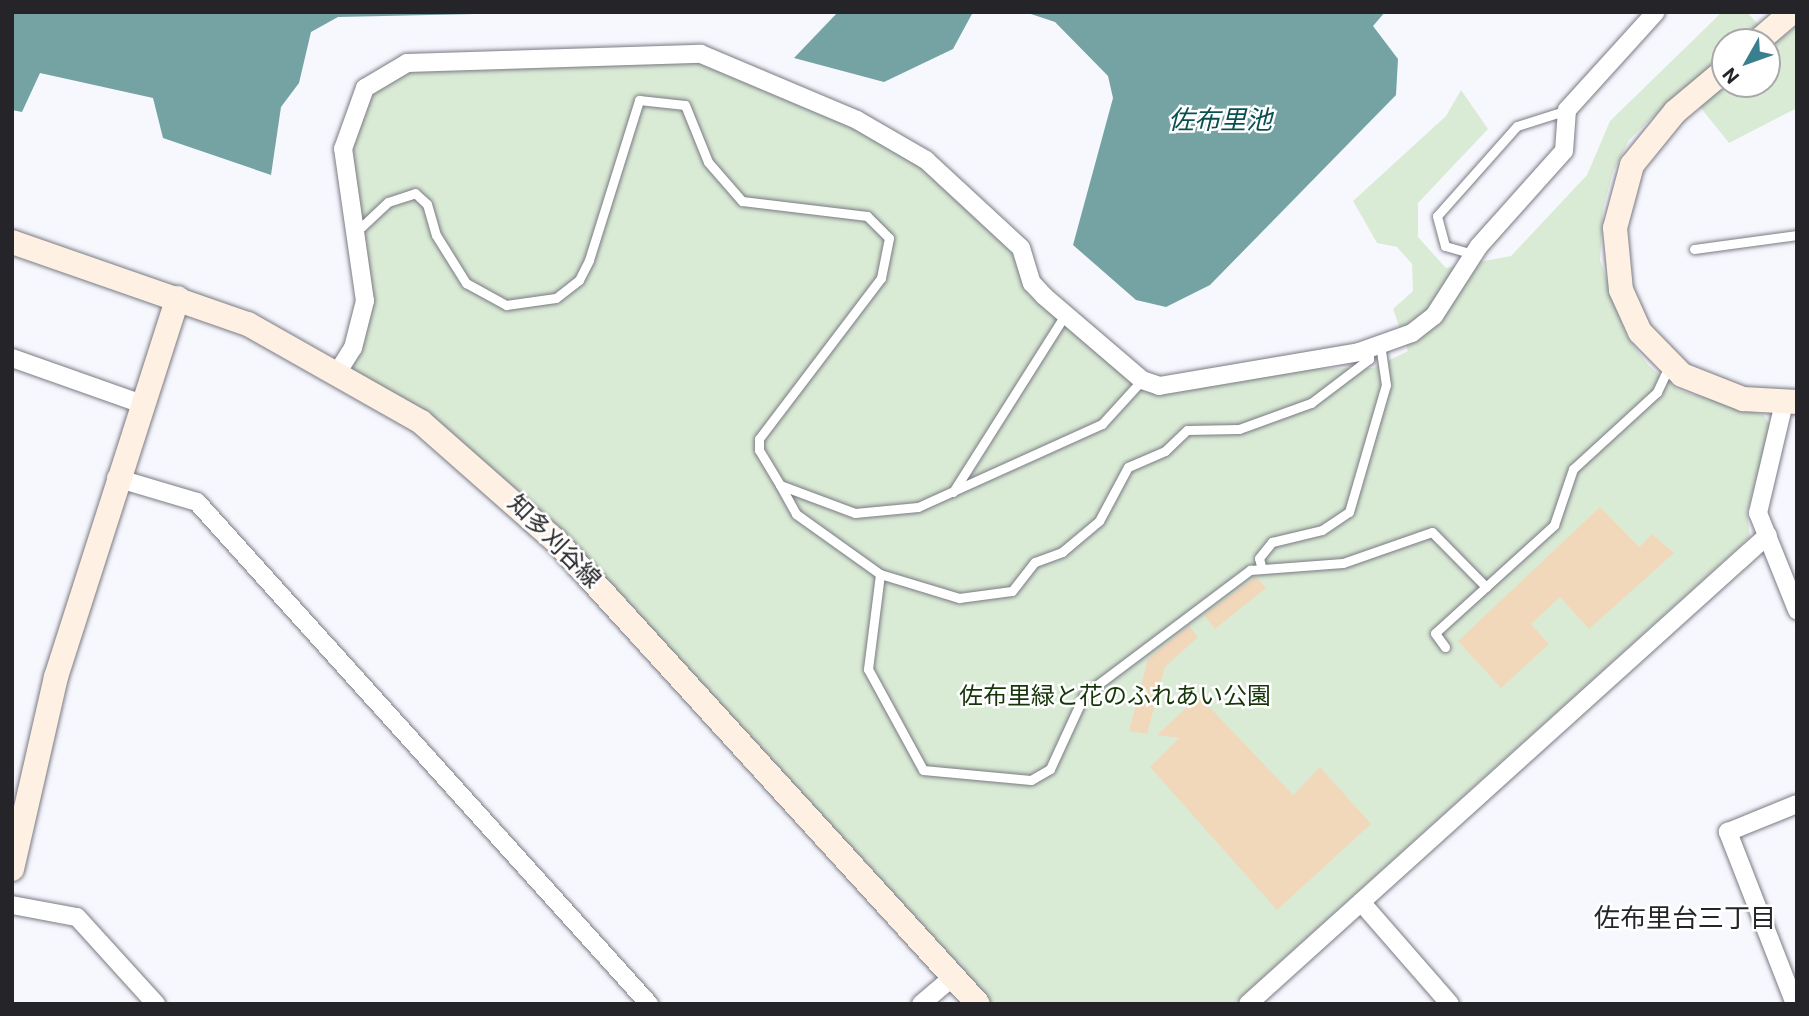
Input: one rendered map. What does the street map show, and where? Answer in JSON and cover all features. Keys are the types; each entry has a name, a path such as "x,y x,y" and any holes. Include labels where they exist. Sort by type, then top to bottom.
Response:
{"street":[{"path":"338,370 353,348 365,301 343,149 353,107 392,67 701,54 894,138 1021,248 1032,283 1142,380 1159,386 1375,346 1412,333 1434,316 1473,254 1564,151 1567,110 1656,12"},
{"path":"1773,28 1792,12"},
{"path":"1711,83 1647,142 1632,166 1615,228 1614,254 1630,313 1669,366 1717,392 1790,402 1758,513 1797,610"},
{"name":"知多刈谷線","path":"12,242 178,298 338,370 421,422 556,541 978,1004"},
{"path":"12,869 56,677 116,478 178,298"},
{"path":"12,358 142,404"},
{"path":"116,478 197,502 649,1004"},
{"path":"1248,1004 1769,535"},
{"path":"1795,1004 1728,832 1797,804"},
{"path":"1361,902 1450,1004"},
{"path":"12,905 77,917 156,1004"},
{"path":"921,1004 954,976"}],"lane":[{"path":"354,233 388,202 415,193 427,204 441,245 466,283 506,305 556,298 579,280 589,260 639,100 685,105 708,162 742,201 867,216 889,238 881,278 760,439 759,450 796,514 880,574 959,598 1012,591 1035,562 1062,552 1099,521 1128,467 1165,451 1187,430 1238,429 1311,403 1369,359 1375,346"},
{"path":"1473,254 1445,246 1437,216 1517,126 1567,110"},
{"path":"1694,249 1797,235"},
{"path":"953,492 1067,312"},
{"path":"1261,566 1259,558 1272,542 1322,530 1349,512 1386,385 1375,346"},
{"path":"1445,646 1435,633 1554,525 1573,469 1657,392 1669,366"},
{"path":"780,485 855,513 918,506 1102,424 1142,380"},
{"path":"880,574 866,660 913,757 930,775 1031,780 1050,769 1084,695 1223,587 1261,566 1343,563 1432,532 1486,587"}],"green space":[{"name":"佐布里緑と花のふれあい公園","path":"1722,12 1747,12 1761,28 1711,28 1711,98 1781,98 1781,38 1797,26 1797,108 1729,143 1684,87 1629,140 1613,172 1603,209 1600,260 1626,335 1648,365 1678,390 1764,415 1771,428 1747,512 1750,537 1233,1004 978,1004 556,541 339,370 365,301 349,208 353,107 392,67 701,54 894,138 1021,248 1032,283 1027,294 1129,380 1161,395 1301,369 1373,368 1408,351 1393,309 1413,291 1412,264 1397,247 1377,243 1353,201 1446,116 1461,90 1488,129 1418,203 1418,237 1446,268 1511,256 1587,175 1610,121"}],"water":[{"path":"12,12 575,12 338,17 311,32 299,83 281,107 271,175 163,138 153,98 40,73 22,112 12,110"},
{"path":"838,12 973,12 953,49 884,82 794,58"},
{"name":"佐布里池","path":"1025,12 1385,12 1373,26 1398,59 1396,95 1210,285 1166,307 1136,300 1073,245 1113,98 1108,76 1055,22"}],"building":[{"path":"1600,507 1639,547 1652,534 1674,553 1589,629 1560,597 1531,624 1549,644 1501,688 1458,641"},
{"path":"1256,577 1266,588 1215,629 1204,615"},
{"path":"1189,626 1198,637 1165,667 1147,734 1129,731 1148,659"},
{"path":"1199,696 1293,795 1320,767 1371,824 1277,910 1150,767 1179,738 1157,735"}],"district":[{"name":"佐布里台三丁目","path":"1685,919"}]}
